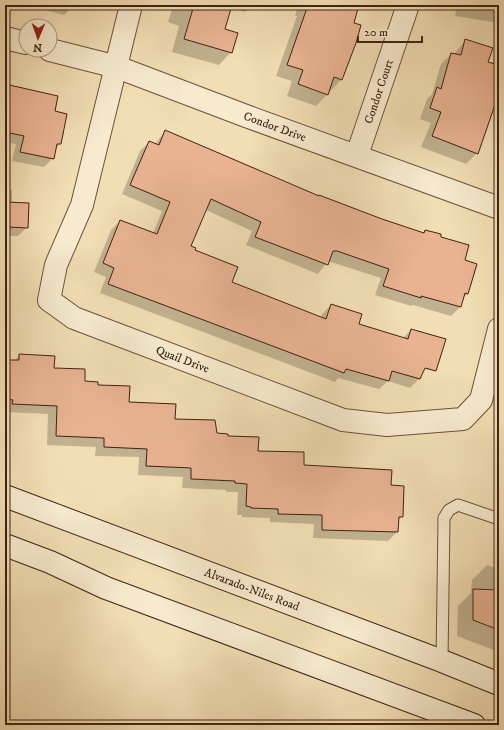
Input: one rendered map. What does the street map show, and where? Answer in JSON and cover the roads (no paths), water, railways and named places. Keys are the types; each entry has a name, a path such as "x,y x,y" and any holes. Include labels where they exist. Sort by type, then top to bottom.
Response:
{"street":[{"path":"117,67 131,5"},
{"name":"Condor Court","path":"358,155 408,5"},
{"path":"5,38 18,41"},
{"name":"Condor Drive","path":"58,52 117,67 246,116 358,155 499,208"},
{"name":"Quail Drive","path":"117,67 82,205 56,265 49,300 74,318 343,420 387,425 463,419 482,400 499,329"},
{"name":"Alvarado-Niles Road","path":"5,496 442,661 499,684"},
{"path":"5,545 50,562 106,588 474,725"}],"lane":[{"path":"442,661 444,518 449,510 458,505 499,520"}]}
